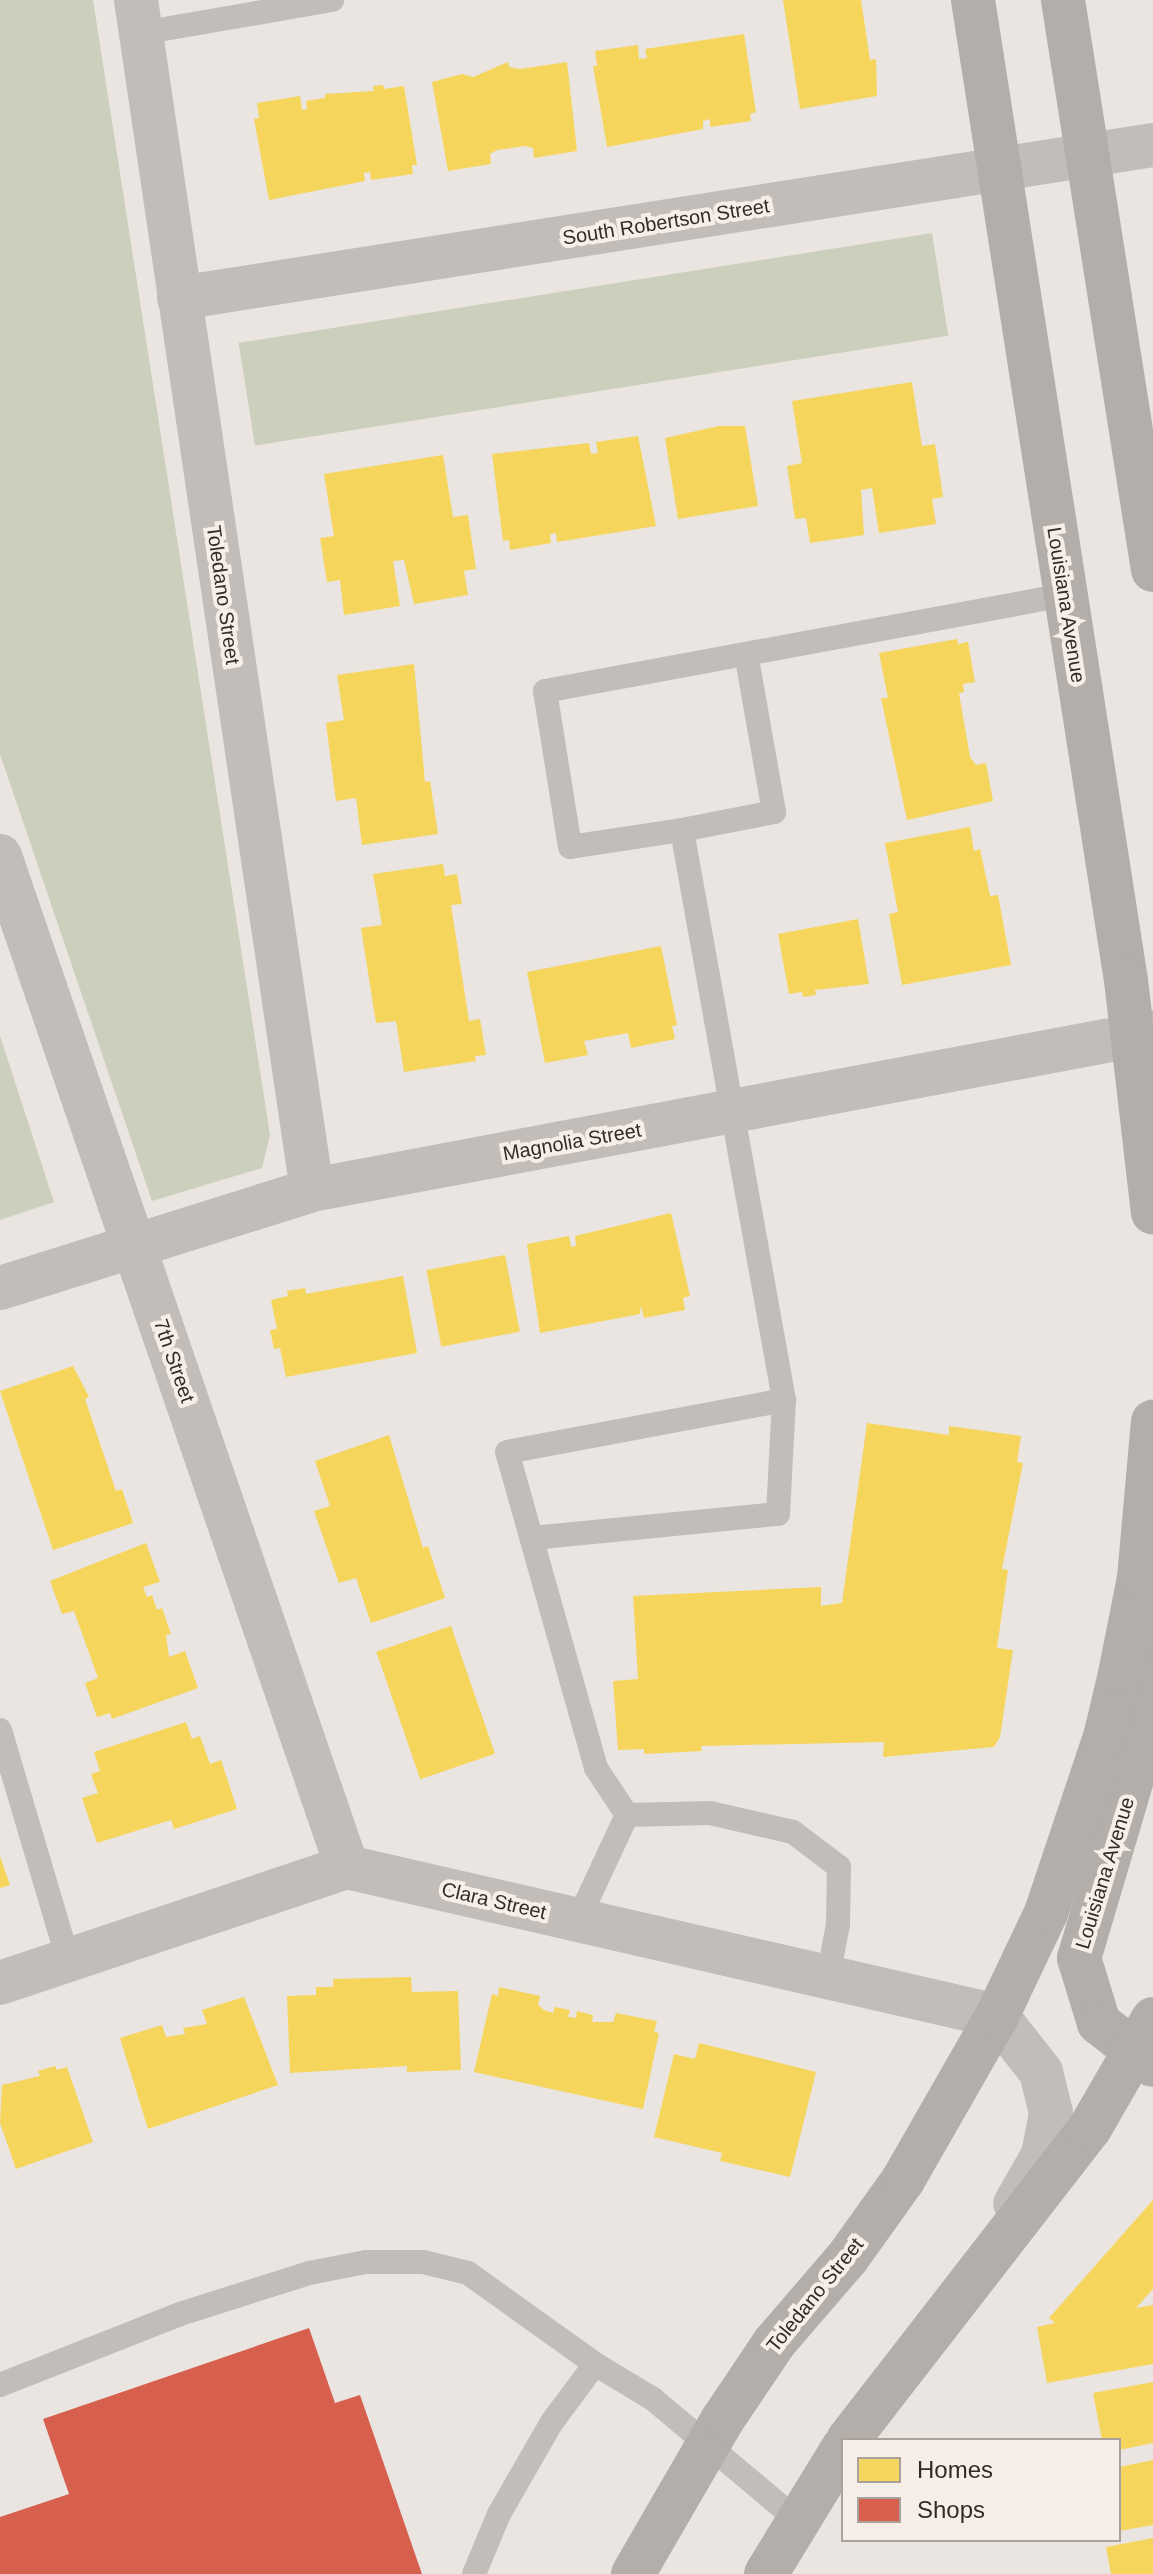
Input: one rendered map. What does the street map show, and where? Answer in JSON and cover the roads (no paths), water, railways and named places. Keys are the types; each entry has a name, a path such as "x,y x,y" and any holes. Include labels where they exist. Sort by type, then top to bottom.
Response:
{"street":[{"name":"Louisiana Avenue","path":"973,0 1065,595 1143,1036 1153,1212"},
{"path":"1063,0 1153,570"},
{"name":"Toledano Street","path":"138,17 312,1190"},
{"name":"South Robertson Street","path":"179,298 1153,145"},
{"name":"7th Street","path":"0,856 347,1867"},
{"name":"Magnolia Street","path":"0,1288 133,1243 312,1190 1143,1036"},
{"name":"Louisiana Avenue","path":"997,2016 1046,1913 1105,1737 1139,1578 1153,1422"},
{"name":"Louisiana Avenue","path":"1139,1578 1152,1712 1079,1958 1099,2023 1147,2046"},
{"path":"0,1983 347,1867"},
{"name":"Clara Street","path":"347,1867 997,2016"},
{"name":"Toledano Street","path":"633,2574 707,2443 774,2343 848,2257 903,2180 997,2016"},
{"path":"978,2271 1043,2155 1051,2113 1041,2072 997,2016"},
{"path":"850,2438 1090,2128 1147,2046"},
{"path":"766,2574 841,2451"}],"lane":[{"path":"138,17 332,0"},
{"path":"746,654 774,812 570,847 545,691 1065,595"},
{"path":"532,1538 778,1514 784,1400 682,830"},
{"path":"627,1815 596,1768 507,1452 784,1400"},
{"path":"0,1730 68,1960"},
{"path":"627,1815 710,1813 793,1832 839,1867 838,1924 828,1977"},
{"path":"578,1920 627,1815"},
{"path":"0,2385 180,2314 309,2273 366,2262 423,2262 468,2273 595,2364 653,2399 797,2520"},
{"path":"474,2574 499,2514 552,2422 595,2364"}]}
